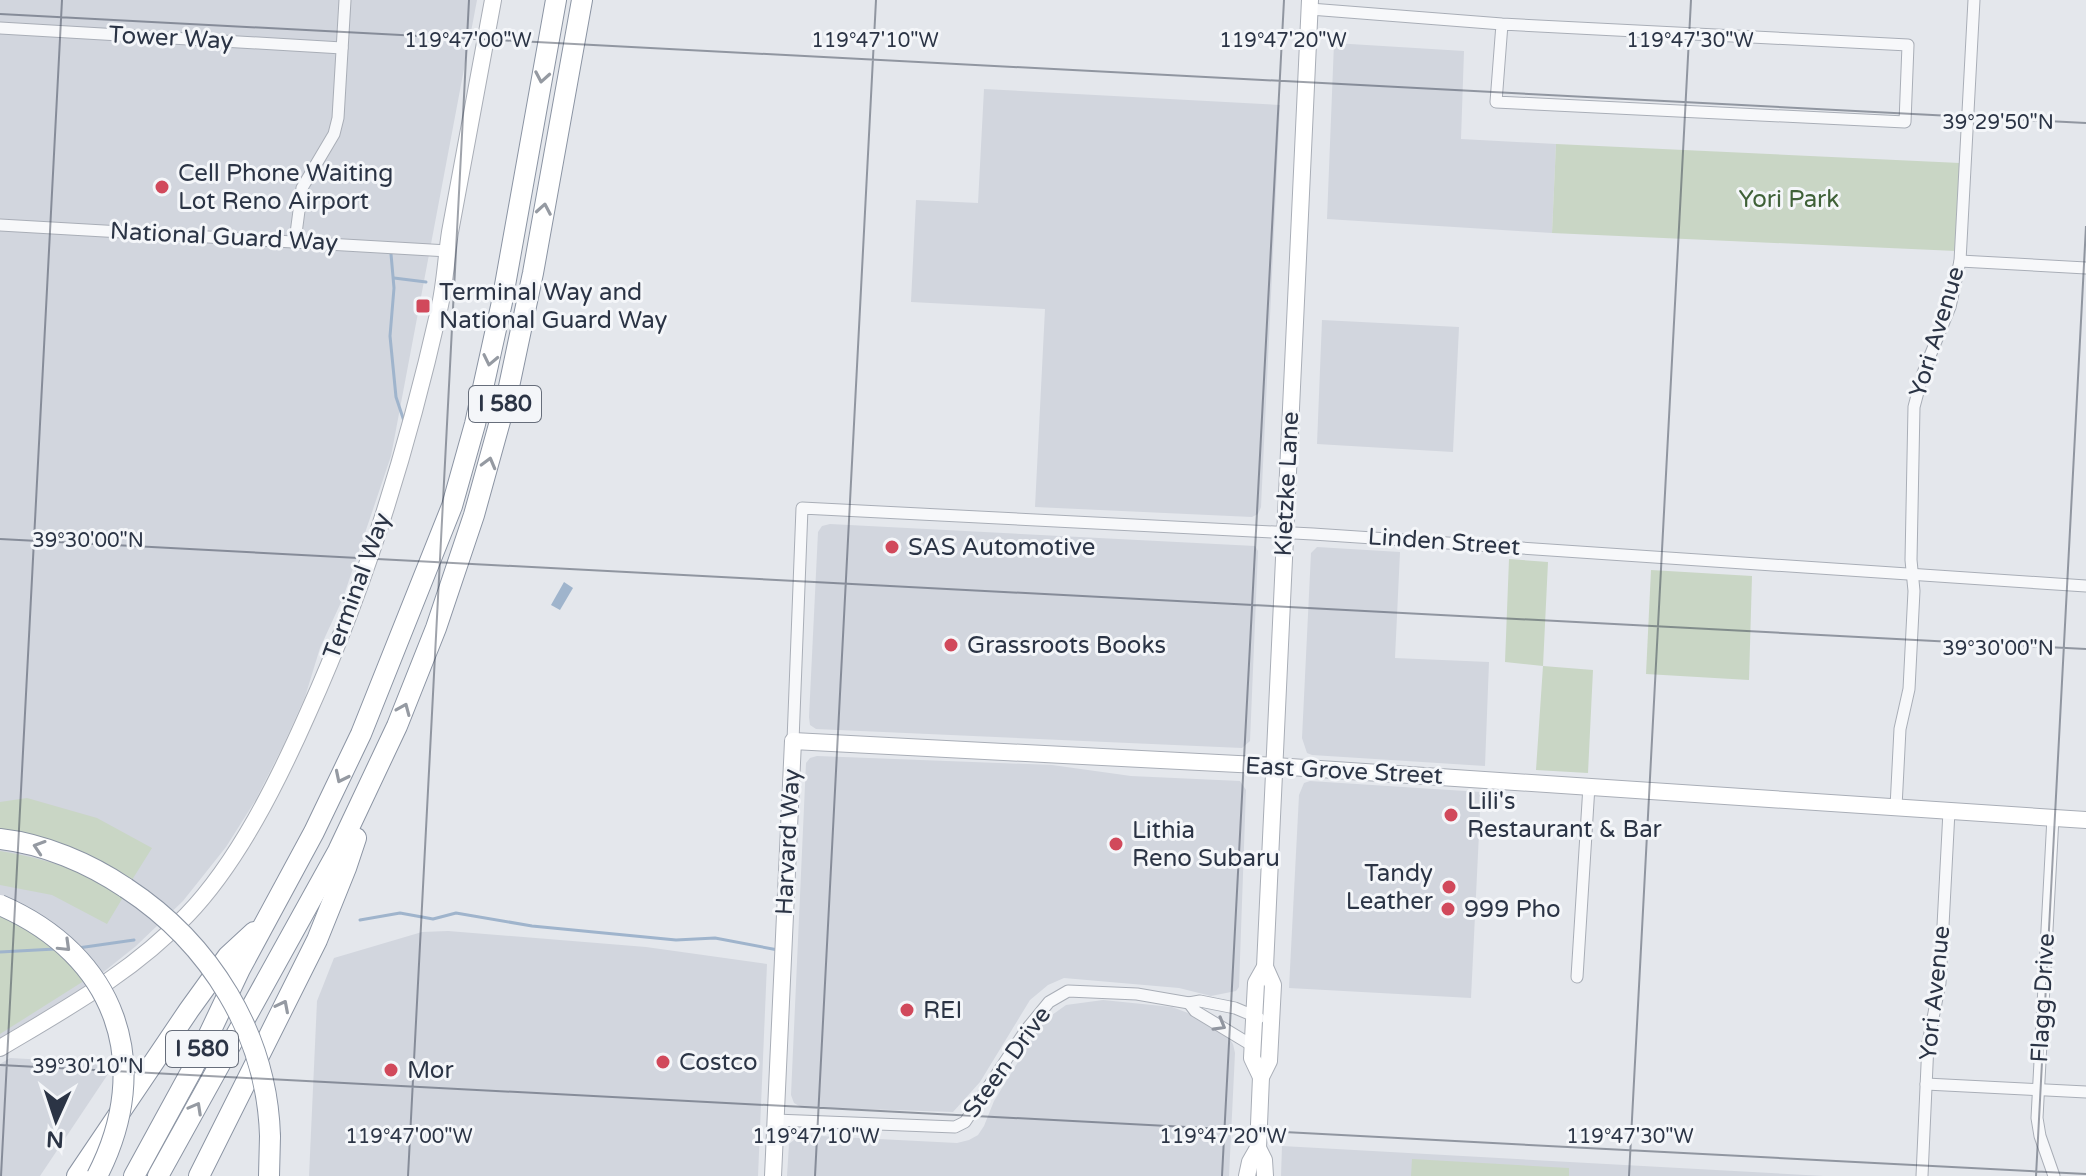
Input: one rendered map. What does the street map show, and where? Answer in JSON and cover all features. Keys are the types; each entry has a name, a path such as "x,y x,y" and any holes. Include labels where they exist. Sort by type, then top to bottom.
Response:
{"highway":[{"name":"I 580","path":"134,1176 193,1068 361,734 452,506 500,316 556,0"},
{"name":"I 580","path":"158,1176 309,906 373,780 411,695 436,628 487,472 521,332 582,0"},
{"path":"199,1176 317,940 346,868 373,780"},
{"path":"0,839 47,849 107,875 161,913 192,943 222,983 253,1046 267,1103 269,1176"},
{"path":"0,905 27,917 61,941 80,961 111,1011 124,1056 125,1089 118,1128 97,1176"},
{"path":"77,1176 228,956 266,921"}],"street":[{"path":"295,241 302,188 334,134 338,118 345,0"},
{"name":"Terminal Way","path":"0,1048 89,997 166,937 206,894 259,812 294,745 323,681 382,519 440,308 493,0"},
{"name":"Yori Avenue","path":"1896,807 1900,729 1909,689 1914,591 1914,407 1923,373 1950,307 1960,261 1974,0"},
{"path":"1310,4 1502,24 1908,45 1905,122 1496,102 1502,24"},
{"name":"Kietzke Lane","path":"1261,1047 1254,1015 1256,983 1265,967 1310,4"},
{"name":"Tower Way","path":"0,28 342,48"},
{"name":"National Guard Way","path":"0,225 448,251"},
{"path":"1960,261 2086,268"},
{"name":"Linden Street","path":"802,508 1285,532 2086,586"},
{"name":"Harvard Way","path":"773,1176 802,508"},
{"name":"East Grove Street","path":"793,741 1275,766 2086,820"},
{"path":"1577,977 1589,786"},
{"name":"Yori Avenue","path":"1922,1176 1930,1025 1940,983 1949,811"},
{"name":"Flagg Drive","path":"2053,817 2039,1089 2040,1136 2054,1176"},
{"name":"Kietzke Lane","path":"1247,1176 1258,1148 1261,1077 1252,1058 1261,1047 1273,985 1265,967"},
{"name":"Steen Drive","path":"775,1120 952,1128 965,1122 1026,1030 1049,1002 1068,991 1137,994 1189,1003 1200,1001 1254,1015"},
{"name":"Steen Drive","path":"1189,1003 1195,1011 1261,1047"},
{"path":"1926,1084 2086,1092"},
{"name":"Kietzke Lane","path":"1258,1148 1264,1160 1265,1176"}],"shaded area":[{"path":"0,0 477,0 391,456 343,598 320,648 305,697 282,748 255,801 226,847 183,901 136,946 81,990 0,1038"},
{"path":"1334,43 1464,51 1461,139 1556,144 1552,233 1327,219"},
{"path":"984,89 1280,105 1261,507 1258,514 1252,517 1035,507 1045,309 911,302 916,200 978,203"},
{"path":"1322,320 1459,327 1453,452 1317,444"},
{"path":"822,526 1255,546 1258,551 1250,741 1242,748 816,729 810,725 809,717 818,532"},
{"path":"1317,547 1400,552 1395,658 1489,662 1485,766 1307,753 1302,738 1311,553"},
{"path":"817,756 1052,765 1131,776 1240,781 1246,790 1239,987 1236,991 1211,996 1179,988 1064,978 1048,985 1030,1000 980,1082 953,1112 801,1107 794,1103 791,1095 806,763"},
{"path":"1304,783 1481,792 1471,998 1289,988 1299,795"},
{"path":"448,931 646,947 767,964 758,1176 309,1176 317,1001 334,958 422,932"},
{"path":"1103,1000 1172,1007 1228,1037 1235,1053 1229,1176 787,1176 789,1144 800,1135 957,1143 978,1135 994,1101 1039,1028 1066,1005"},
{"path":"10,1058 84,1062 112,1068 40,1176 0,1176 0,1064"},
{"path":"1282,1146 1824,1176 1281,1176"}],"green space":[{"name":"Yori Park","path":"1556,144 1960,163 1956,251 1552,233"},
{"path":"1509,559 1548,562 1543,666 1505,662"},
{"path":"1651,570 1752,576 1749,680 1646,674"},
{"path":"1543,666 1593,670 1588,773 1536,770"},
{"path":"27,798 97,818 152,848 132,880 52,841 0,829 0,802"},
{"path":"0,851 64,867 125,894 107,924 52,895 0,885"},
{"path":"0,915 48,940 87,979 0,1034"},
{"path":"1412,1159 1569,1168 1569,1176 1411,1176"}],"water":[{"path":"564,582 573,588 560,610 551,605"}],"waterway":[{"path":"391,254 394,288 390,336 396,397 404,421"},
{"path":"394,278 426,282"},
{"path":"360,920 400,913 433,919 456,913 532,926 676,940 715,938 778,950"},
{"path":"78,948 134,940"},
{"path":"0,952 55,949"}],"place":[{"name":"Cell Phone Waiting Lot Reno Airport","path":"162,187"},
{"name":"Terminal Way and National Guard Way","path":"423,306"},
{"name":"SAS Automotive","path":"892,547"},
{"name":"Grassroots Books","path":"951,645"},
{"name":"Lili's Restaurant & Bar","path":"1451,815"},
{"name":"Lithia Reno Subaru","path":"1116,844"},
{"name":"Tandy Leather","path":"1449,887"},
{"name":"999 Pho","path":"1448,909"},
{"name":"REI","path":"907,1010"},
{"name":"Costco","path":"663,1062"},
{"name":"Mor","path":"391,1070"}]}
